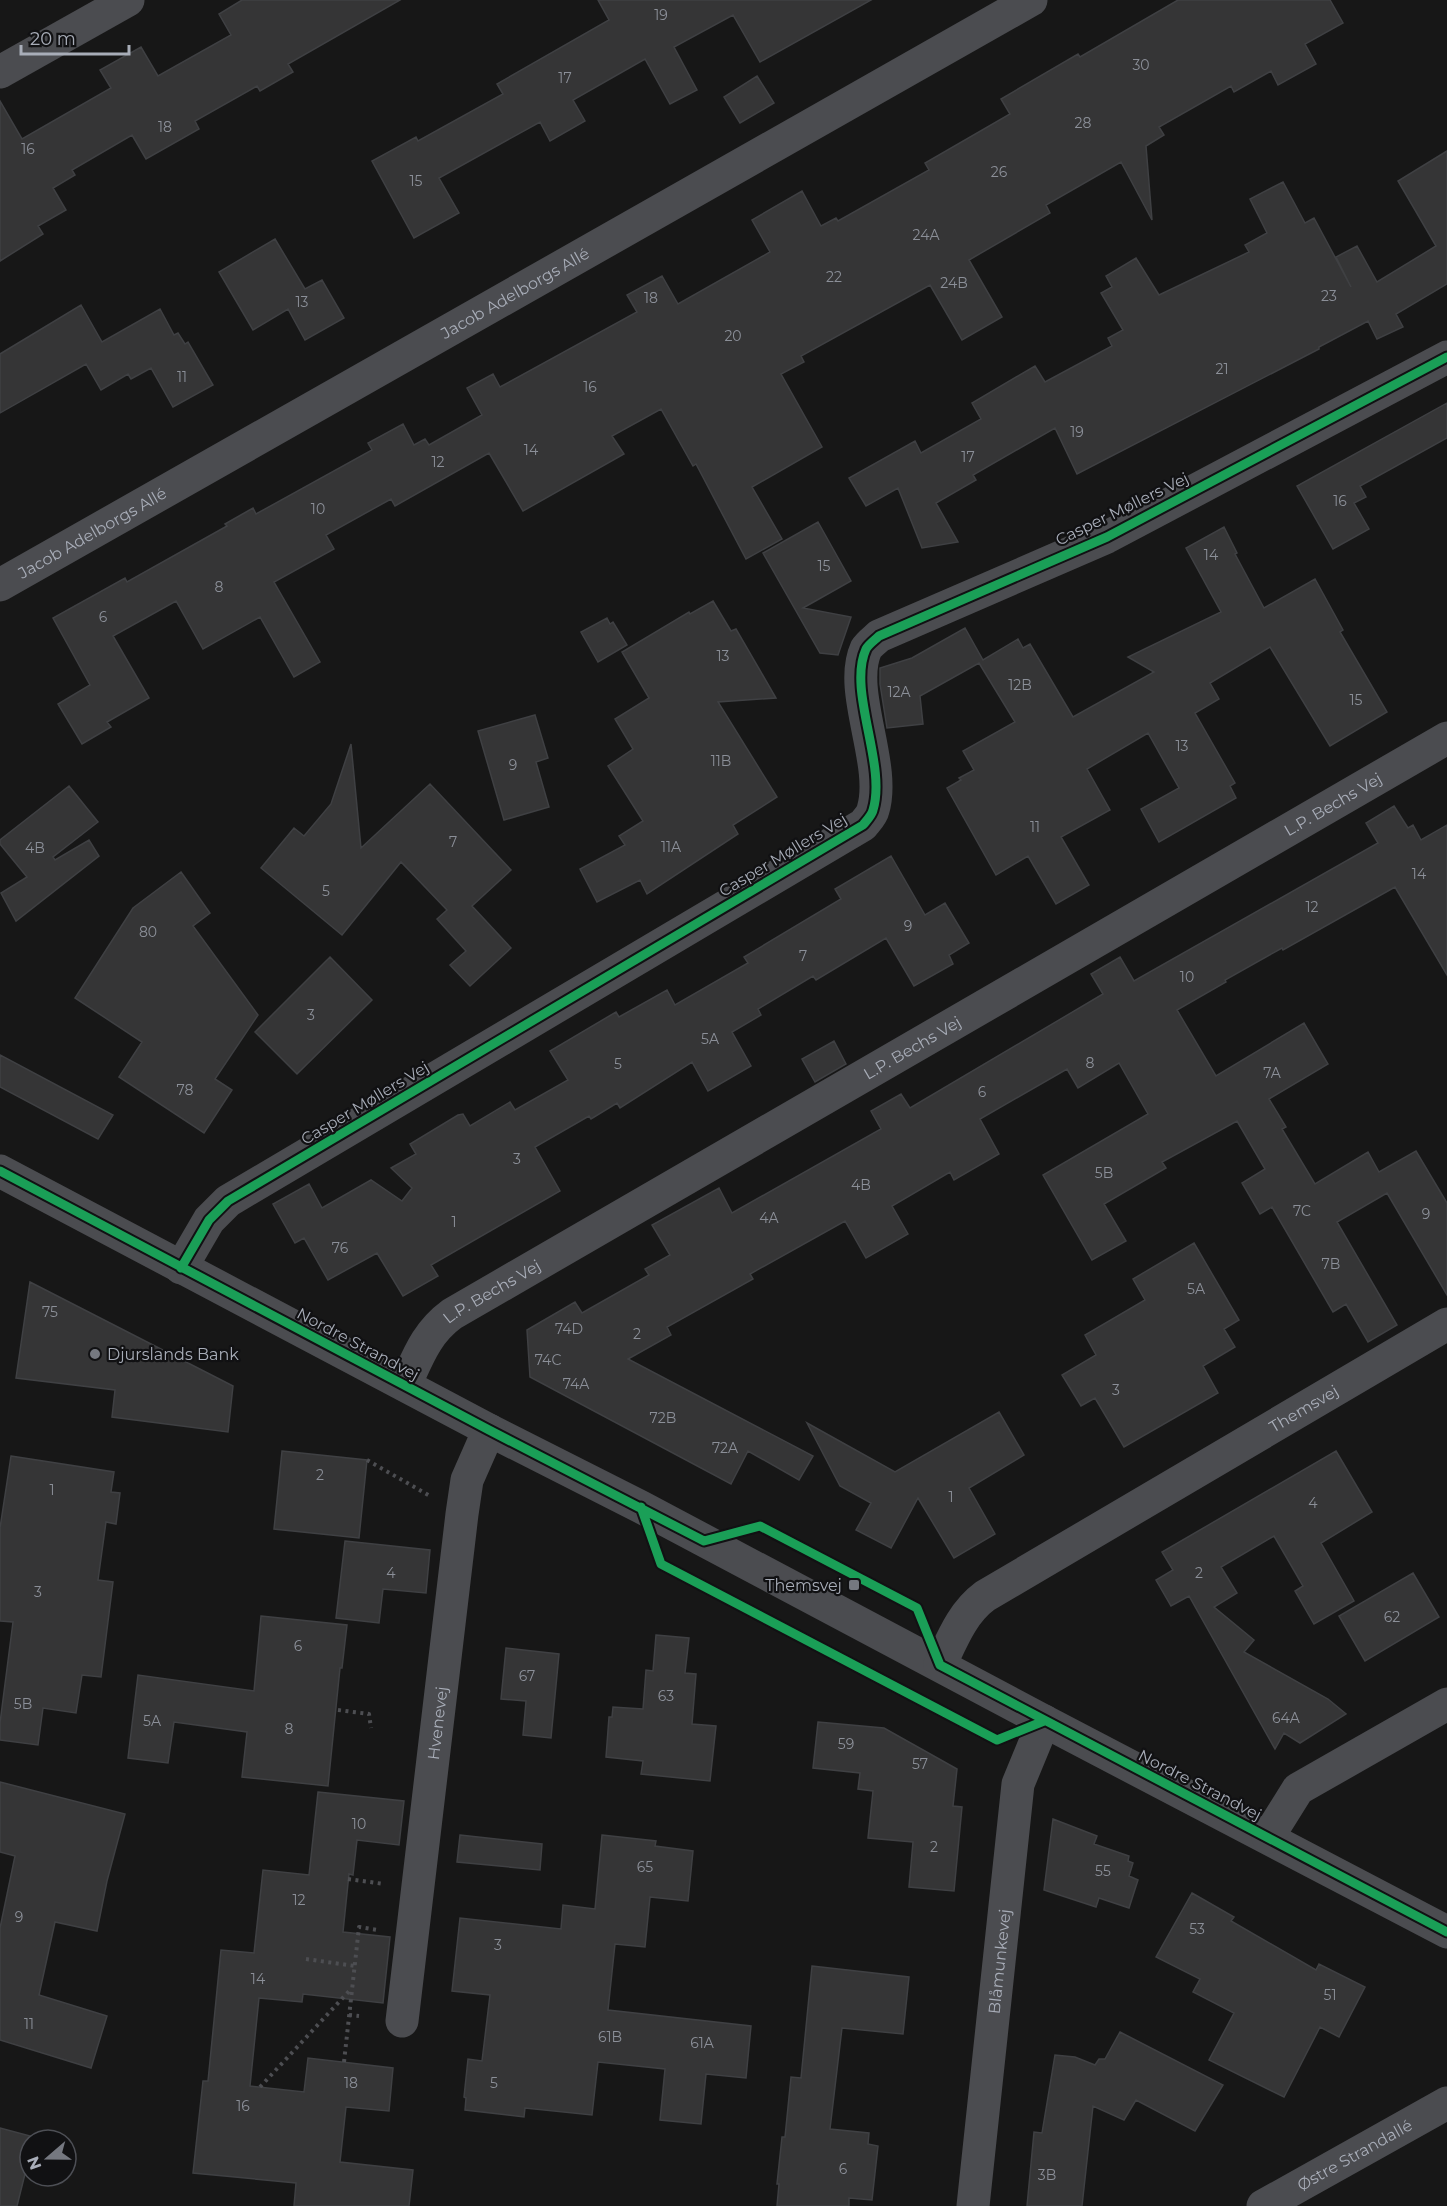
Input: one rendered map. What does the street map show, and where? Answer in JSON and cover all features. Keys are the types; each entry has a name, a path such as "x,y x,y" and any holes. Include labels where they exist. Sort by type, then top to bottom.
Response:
{"street":[{"path":"0,72 128,0"},
{"name":"Jacob Adelborgs Allé","path":"0,585 1031,0"},
{"name":"Casper Møllers Vej","path":"181,1268 209,1220 228,1201 863,825 873,812 876,796 862,686 862,663 867,646 879,636 1107,537 1447,357"},
{"name":"L.P. Bechs Vej","path":"405,1385 429,1335 439,1323 452,1314 1447,738"},
{"name":"Nordre Strandvej","path":"1,1174 489,1430 641,1507 1447,1932"},
{"name":"Themsvej","path":"939,1665 965,1615 985,1596 1447,1324"},
{"name":"Hvenevej","path":"402,2022 462,1514 467,1480 489,1430"},
{"name":"Nordre Strandvej","path":"1268,1838 1298,1789 1447,1704"},
{"name":"Blåmunkevej","path":"973,2206 1018,1784 1044,1721"},
{"name":"Østre Strandallé","path":"1263,2206 1447,2103"}],"path":[{"path":"367,1460 462,1514"},
{"path":"338,1710 369,1714 371,1728"},
{"path":"344,2062 359,1927 412,1935"},
{"path":"306,1959 355,1965"},
{"path":"260,2087 352,1988"},
{"path":"349,2015 359,2016"}],"building":[{"path":"242,0 400,0 288,64 293,72 260,91 257,86 195,121 199,129 146,159 132,135 72,170 75,175 53,188 66,210 38,226 43,234 0,261 0,101 22,139 111,88 100,70 141,47 158,76 231,35 219,14"},
{"path":"598,0 871,0 760,62 733,15 674,47 697,90 670,104 645,59 573,100 585,121 550,141 540,122 439,178 459,213 414,238 372,161 416,137 418,141 503,94 497,84 609,20"},
{"path":"1178,0 1330,0 1343,23 1305,44 1316,64 1278,85 1271,71 1234,92 1231,86 1159,127 1164,135 1146,146 1152,220 1121,162 1046,205 1050,213 969,260 1002,317 962,340 930,285 801,356 804,362 781,374 822,447 752,487 782,539 746,559 696,464 693,466 661,409 612,436 624,454 523,511 489,453 395,506 391,499 326,535 334,549 274,582 320,662 294,677 260,617 203,649 176,601 113,636 149,698 107,722 111,727 82,744 58,704 90,685 53,618 125,578 127,582 227,526 225,524 253,508 256,514 372,450 368,443 403,424 414,445 425,439 429,445 482,415 467,388 493,374 500,387 637,312 627,295 662,276 678,304 770,252 752,220 802,191 821,226 836,218 838,221 929,170 925,163 1010,114 1001,99 1078,54 1080,57"},
{"path":"757,76 774,103 740,123 724,97"},
{"path":"1447,151 1447,284 1396,314 1403,327 1377,339 1368,321 1319,349 1077,474 1055,428 973,475 976,480 936,503 958,542 922,548 898,488 866,506 849,478 915,441 921,453 981,419 972,403 1035,366 1045,382 1112,346 1108,338 1123,330 1101,293 1112,287 1106,276 1136,258 1159,295 1249,252 1245,245 1267,233 1250,199 1283,182 1305,223 1314,218 1351,287 1336,257 1357,246 1377,282 1436,246 1398,181"},
{"path":"275,239 305,289 322,280 344,318 305,340 288,309 253,330 219,272"},
{"path":"81,305 102,342 160,309 174,335 178,333 185,344 188,342 213,385 173,407 151,368 131,379 128,374 101,390 86,364 0,413 0,354"},
{"path":"1447,403 1447,438 1360,486 1366,497 1354,503 1369,529 1333,549 1297,486"},
{"path":"818,522 851,581 803,608 851,617 838,655 820,653 763,553"},
{"path":"1224,527 1237,553 1235,554 1264,608 1315,579 1343,630 1340,632 1387,712 1330,746 1270,647 1210,683 1219,699 1195,713 1235,783 1230,786 1236,798 1159,842 1141,809 1179,788 1148,733 1087,769 1110,810 1061,837 1089,885 1056,904 1028,856 996,875 947,788 974,770 963,751 1015,722 979,663 920,696 923,724 887,728 880,684 880,668 912,658 965,628 983,660 1018,639 1023,648 1030,644 1073,717 1154,672 1128,657 1221,612 1186,548"},
{"path":"713,601 731,631 736,629 776,698 718,702 777,797 733,825 738,834 647,894 640,880 597,902 580,869 625,845 619,836 643,821 608,766 633,749 615,719 649,698 622,652 689,612 690,614"},
{"path":"607,618 610,624 613,622 627,645 598,662 581,632"},
{"path":"535,715 548,758 536,762 549,807 504,820 478,731"},
{"path":"351,744 361,848 430,784 511,870 472,906 511,948 470,986 450,965 466,951 437,919 447,910 401,862 342,935 261,868 294,828 304,836 331,804"},
{"path":"69,786 98,822 53,857 55,860 89,840 99,856 16,921 1,893 27,877 0,844 0,840"},
{"path":"1394,806 1408,828 1413,825 1421,840 1447,825 1447,975 1395,887 1225,980 1226,982 1177,1010 1216,1076 1304,1023 1328,1064 1269,1099 1286,1127 1282,1129 1315,1184 1368,1152 1379,1172 1416,1151 1447,1203 1447,1295 1387,1193 1337,1222 1397,1325 1368,1342 1346,1304 1333,1312 1272,1207 1260,1214 1242,1183 1265,1169 1237,1121 1162,1162 1166,1168 1104,1204 1126,1241 1092,1260 1043,1175 1148,1114 1119,1063 1078,1088 1067,1069 980,1119 999,1154 954,1180 950,1172 892,1206 908,1234 866,1258 845,1221 750,1274 753,1279 667,1327 671,1335 628,1359 813,1456 799,1480 748,1451 731,1484 530,1377 527,1330 575,1302 582,1313 649,1275 645,1269 670,1255 652,1225 719,1188 732,1213 881,1129 871,1111 901,1094 910,1108 1103,994 1091,974 1120,957 1134,981 1378,843 1366,823"},
{"path":"891,856 925,915 945,903 969,943 949,955 953,964 914,986 886,938 816,980 813,976 758,1009 761,1015 732,1032 751,1066 708,1091 692,1062 620,1108 617,1103 591,1119 589,1116 535,1147 560,1191 431,1265 438,1276 403,1296 377,1253 328,1280 304,1238 295,1243 273,1204 309,1184 322,1208 371,1180 402,1201 412,1188 391,1168 416,1154 410,1144 458,1115 463,1114 470,1126 510,1102 515,1110 568,1080 550,1051 616,1012 619,1017 667,990 675,1005 748,963 744,957 841,899 835,889"},
{"path":"181,872 210,913 193,926 258,1015 215,1079 232,1090 204,1133 119,1077 142,1042 75,998 133,908"},
{"path":"330,957 372,1000 297,1074 255,1032"},
{"path":"834,1041 846,1064 815,1082 802,1059"},
{"path":"0,1055 113,1115 98,1139 0,1087"},
{"path":"1194,1243 1239,1320 1224,1329 1235,1347 1203,1366 1218,1393 1124,1447 1095,1398 1081,1406 1062,1375 1096,1355 1085,1335 1145,1300 1133,1279"},
{"name":"Djurslands Bank","path":"30,1282 233,1386 228,1432 112,1417 115,1390 16,1378"},
{"path":"999,1412 1024,1455 969,1488 995,1534 954,1558 918,1498 891,1548 856,1530 871,1503 840,1486 807,1423 895,1472"},
{"path":"282,1451 367,1460 359,1538 274,1529"},
{"path":"1336,1451 1372,1512 1321,1543 1354,1601 1314,1624 1295,1591 1303,1586 1274,1536 1221,1567 1237,1593 1214,1607 1254,1640 1244,1652 1328,1699 1346,1714 1300,1743 1284,1733 1275,1749 1189,1596 1171,1606 1156,1580 1173,1570 1162,1552"},
{"path":"11,1456 114,1472 111,1492 120,1493 116,1524 106,1522 98,1580 113,1582 101,1677 82,1675 76,1713 43,1708 38,1745 0,1740 0,1723 13,1622 0,1621 0,1528"},
{"path":"345,1541 430,1550 426,1593 383,1589 379,1623 336,1618"},
{"path":"1413,1573 1439,1617 1365,1661 1339,1616"},
{"path":"261,1616 347,1625 342,1668 340,1668 328,1786 242,1777 247,1732 174,1722 168,1763 128,1758 138,1675 254,1691"},
{"path":"656,1635 689,1638 685,1673 696,1674 692,1724 716,1726 710,1781 641,1774 643,1761 606,1757 609,1717 612,1717 613,1707 643,1709 646,1670 653,1671"},
{"path":"506,1648 559,1654 551,1738 523,1735 526,1701 501,1699"},
{"path":"818,1722 884,1728 957,1769 953,1806 962,1807 954,1891 909,1887 913,1842 868,1838 873,1791 858,1789 860,1773 813,1768"},
{"path":"0,1782 125,1814 107,1881 97,1931 55,1922 39,1995 107,2016 91,2068 0,2040 0,1928 15,1856 0,1852"},
{"path":"318,1792 404,1801 399,1845 357,1840 353,1875 349,1874 343,1932 390,1937 383,2003 303,1994 302,2002 259,1998 250,2086 304,2092 308,2058 393,2068 389,2111 346,2107 340,2162 413,2170 409,2206 294,2206 296,2183 193,2173 203,2081 208,2081 221,1950 254,1953 263,1870 309,1875"},
{"path":"1053,1819 1097,1836 1094,1844 1129,1856 1128,1861 1133,1863 1129,1876 1138,1880 1129,1908 1099,1898 1096,1907 1044,1890"},
{"path":"460,1835 542,1844 540,1870 457,1862"},
{"path":"602,1835 656,1841 655,1846 693,1851 688,1901 650,1897 645,1947 615,1944 608,2010 751,2026 746,2078 706,2074 701,2124 660,2120 665,2069 598,2062 592,2115 525,2108 524,2117 465,2110 468,2059 482,2061 490,1995 452,1991 460,1918 561,1929 563,1905 595,1909"},
{"path":"1192,1893 1234,1917 1231,1921 1316,1970 1319,1964 1365,1987 1339,2037 1320,2027 1284,2097 1209,2060 1234,2013 1193,1992 1200,1979 1156,1957"},
{"path":"812,1966 909,1977 903,2034 842,2028 830,2129 869,2133 868,2144 878,2146 872,2200 849,2198 849,2206 777,2206 782,2137 785,2137 791,2077 801,2078"},
{"path":"1120,2032 1223,2085 1195,2131 1136,2100 1124,2120 1093,2106 1082,2206 1027,2206 1034,2132 1042,2133 1055,2055 1075,2057 1095,2065 1099,2059 1105,2059"},
{"path":"0,2128 18,2133 18,2188 22,2188 17,2206 0,2206"}],"cycle path":[{"path":"181,1268 209,1220 228,1201 863,825 872,812 876,792 875,771 861,685 861,666 866,649 879,636 1107,537 1447,357"},
{"path":"0,1171 704,1541 760,1526 917,1608 940,1665"},
{"path":"641,1507 661,1564 997,1740 1044,1721"},
{"path":"940,1665 1447,1932"}],"place":[{"name":"Djurslands Bank","path":"95,1354"},
{"name":"Themsvej","path":"854,1585"}]}
